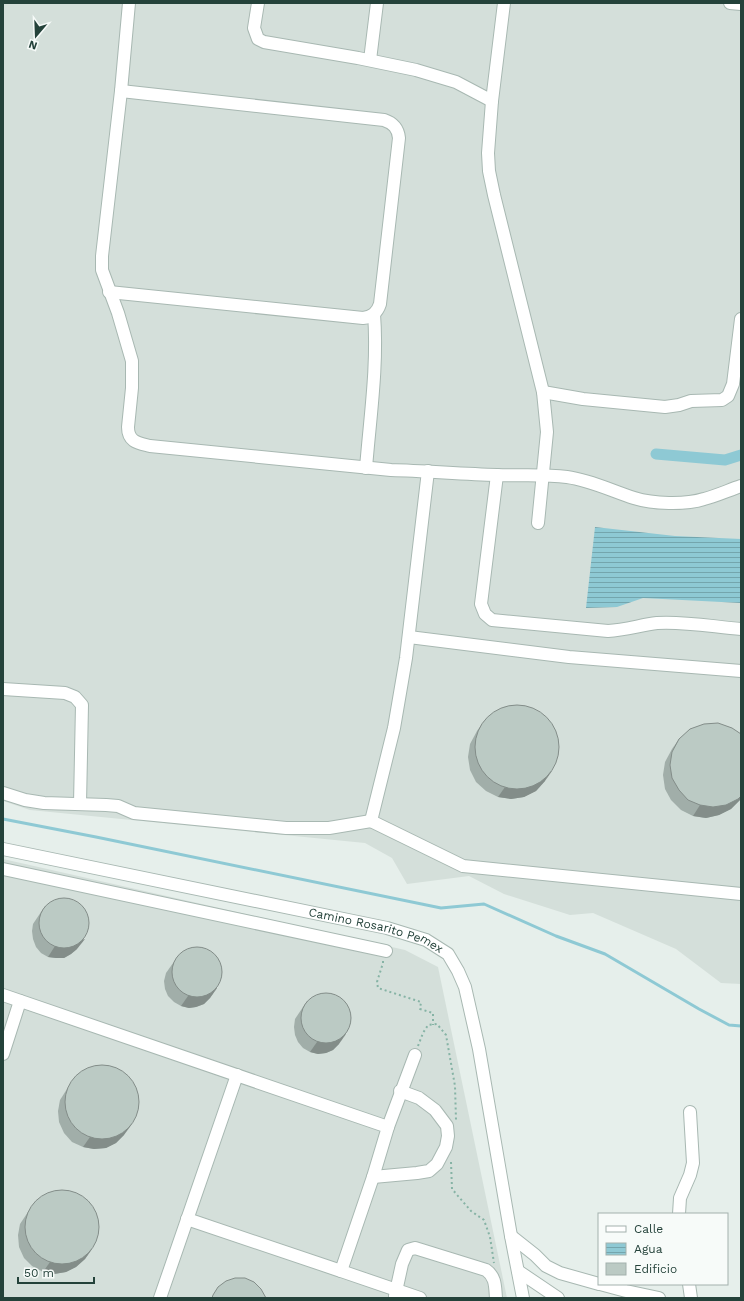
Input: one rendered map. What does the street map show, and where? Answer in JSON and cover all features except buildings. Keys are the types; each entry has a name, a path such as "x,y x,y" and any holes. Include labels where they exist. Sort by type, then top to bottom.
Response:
{"street":[{"path":"129,3 121,91 102,256 102,270 118,313 132,361 132,388 128,433 130,439 134,442 150,446 366,468 497,475 544,475 582,480 637,499 665,503 703,500 741,486"},
{"path":"258,3 254,28 258,38 264,42 370,60 416,70 456,82 492,101"},
{"path":"370,60 377,3"},
{"path":"504,3 492,101 488,153 489,171 543,392 548,432 538,523"},
{"path":"730,3 741,4"},
{"path":"109,292 363,318 369,317 378,310 380,304 398,146 398,131 390,122 384,120 121,91"},
{"path":"366,468 375,372 376,335 374,314"},
{"path":"543,392 583,399 665,407 691,401 722,400 728,396 733,384 741,319"},
{"path":"371,821 394,728 409,637 428,471"},
{"path":"497,475 481,604 485,614 492,620 608,631 658,623 695,624 741,630"},
{"path":"409,637 569,656 741,672"},
{"path":"3,689 65,693 75,697 82,705 80,804"},
{"path":"3,793 25,800 44,803 118,806 134,813 286,828 329,828 371,821 463,866 741,894"},
{"name":"Camino Rosarito Pemex","path":"3,849 387,928 426,940 448,954 465,987 479,1049 523,1298"},
{"path":"3,869 382,950"},
{"path":"3,995 388,1127"},
{"path":"3,1054 20,1001"},
{"path":"341,1271 373,1177 388,1127 415,1055"},
{"path":"160,1298 237,1075"},
{"path":"373,1177 429,1171 437,1164 446,1147 448,1136 447,1126 435,1110 419,1098 400,1092"},
{"path":"679,1213 680,1198 690,1175 692,1163 690,1112"},
{"path":"187,1219 341,1271 396,1294 420,1298"},
{"path":"511,1236 546,1266 560,1273 598,1283"},
{"path":"396,1294 402,1264 408,1250 415,1248 486,1270 491,1274 494,1280 496,1298"},
{"path":"518,1271 558,1298"},
{"path":"604,1285 659,1298"},
{"path":"688,1285 691,1298"}],"path":[{"path":"382,950 384,963 377,982 378,988 421,1002 420,1009 433,1013 433,1025"}],"shaded area":[{"path":"3,3 741,3 741,984 721,983 676,949 593,913 570,915 504,894 469,876 407,884 392,858 365,843 30,810 3,801"},
{"path":"3,859 405,950 438,967 507,1298 3,1298"}],"water":[{"path":"595,527 675,536 741,539 741,603 643,598 617,607 586,608"}],"waterway":[{"path":"656,454 725,460 741,455"},
{"path":"3,819 441,908 484,904 556,936 605,954 729,1025 741,1026"}]}
